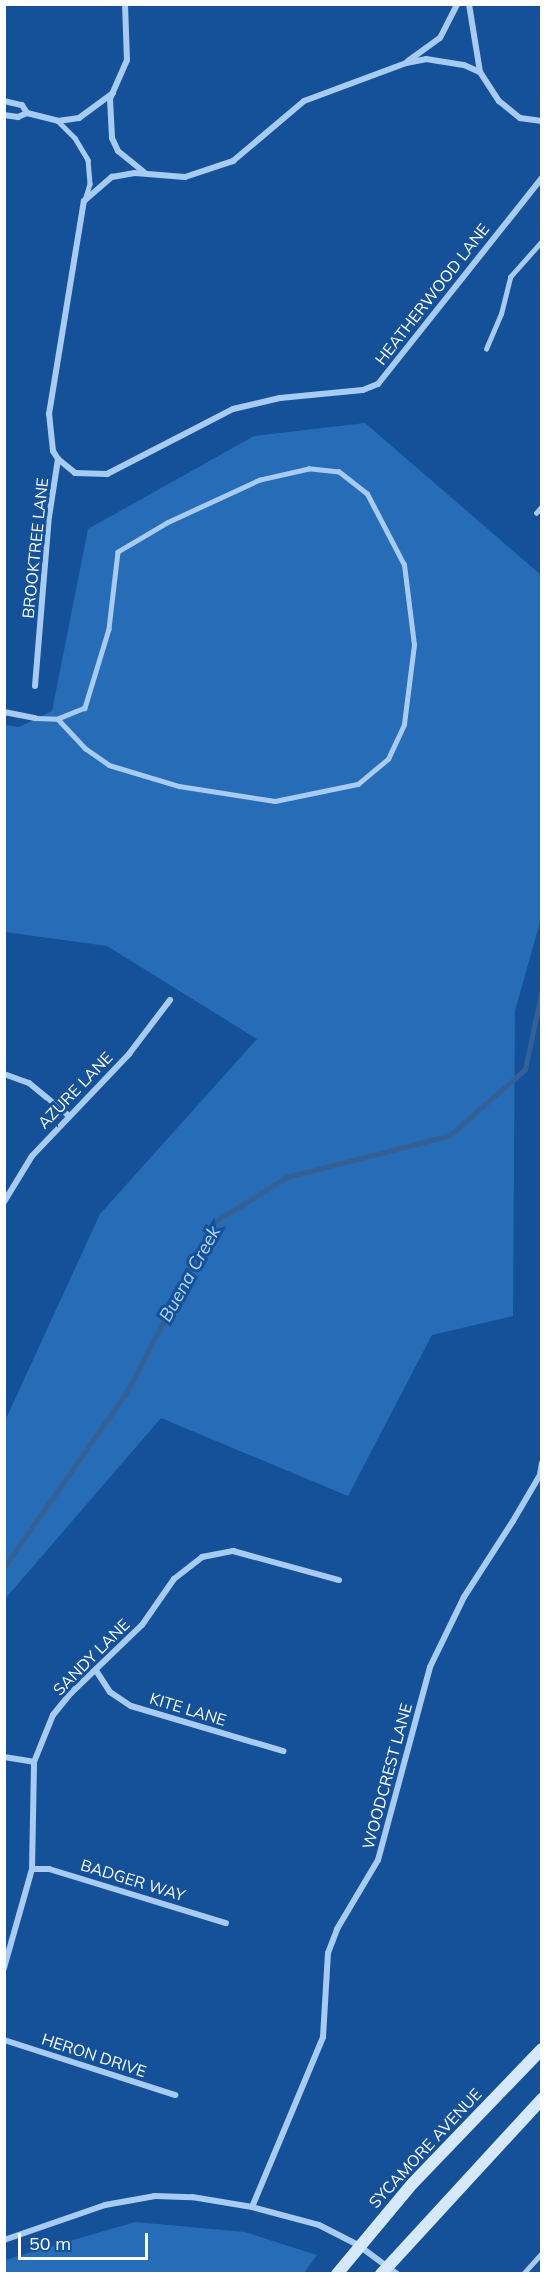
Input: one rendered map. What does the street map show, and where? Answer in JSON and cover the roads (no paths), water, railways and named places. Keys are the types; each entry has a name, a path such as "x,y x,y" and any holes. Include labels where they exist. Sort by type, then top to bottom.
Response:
{"main road":[{"name":"SYCAMORE AVENUE","path":"337,2274 358,2245 542,2049"},
{"path":"388,2271 542,2099"}],"street":[{"path":"125,4 127,60 118,89 110,99 112,138 118,151 138,170 153,175"},
{"path":"406,63 440,38 457,4"},
{"path":"469,4 480,72 499,101 520,118 542,120"},
{"path":"84,201 112,177 135,173 185,177 233,161 304,101 406,63 426,59 464,65 480,72"},
{"path":"4,115 18,117 27,113 58,121 79,118 118,89"},
{"path":"4,101 22,105 27,113"},
{"name":"HEATHERWOOD LANE","path":"58,459 75,473 107,474 233,409 279,398 363,390 378,384 542,178"},
{"name":"BROOKTREE LANE","path":"35,686 49,517 58,459 53,452 49,414 84,201"},
{"path":"4,712 35,718"},
{"name":"AZURE LANE","path":"4,1202 32,1155 129,1054 170,1000"},
{"path":"4,1074 29,1083 68,1115"},
{"name":"WOODCREST LANE","path":"252,2207 323,2037 328,1953 337,1929 378,1860 430,1667 464,1597 540,1475 542,1463"},
{"name":"SANDY LANE","path":"4,1968 32,1869 34,1762 53,1715 71,1693 98,1672 142,1625 174,1579 202,1557 233,1551 339,1580"},
{"name":"KITE LANE","path":"98,1672 110,1692 131,1706 283,1752"},
{"path":"4,1757 34,1762"},
{"name":"BADGER WAY","path":"32,1869 49,1869 226,1923"},
{"name":"HERON DRIVE","path":"4,2040 176,2095"},
{"path":"4,2240 105,2205 155,2196 192,2197 252,2207 319,2225 358,2245 388,2271"}],"lane":[{"path":"58,121 75,138 88,160 90,184 84,201"},
{"path":"486,350 501,314 510,277 542,241"},
{"path":"35,718 58,719 85,708 109,629 118,552 167,523 260,480 309,469 339,472 367,494 404,565 414,645 404,723 388,759 358,784 275,801 179,786 109,765 85,748 58,719"},
{"path":"536,513 542,506"},
{"path":"523,2274 542,2253"}],"waterway":[{"name":"Buena Creek","path":"4,1567 126,1393 216,1221 287,1177 450,1135 525,1069 542,989"}]}
